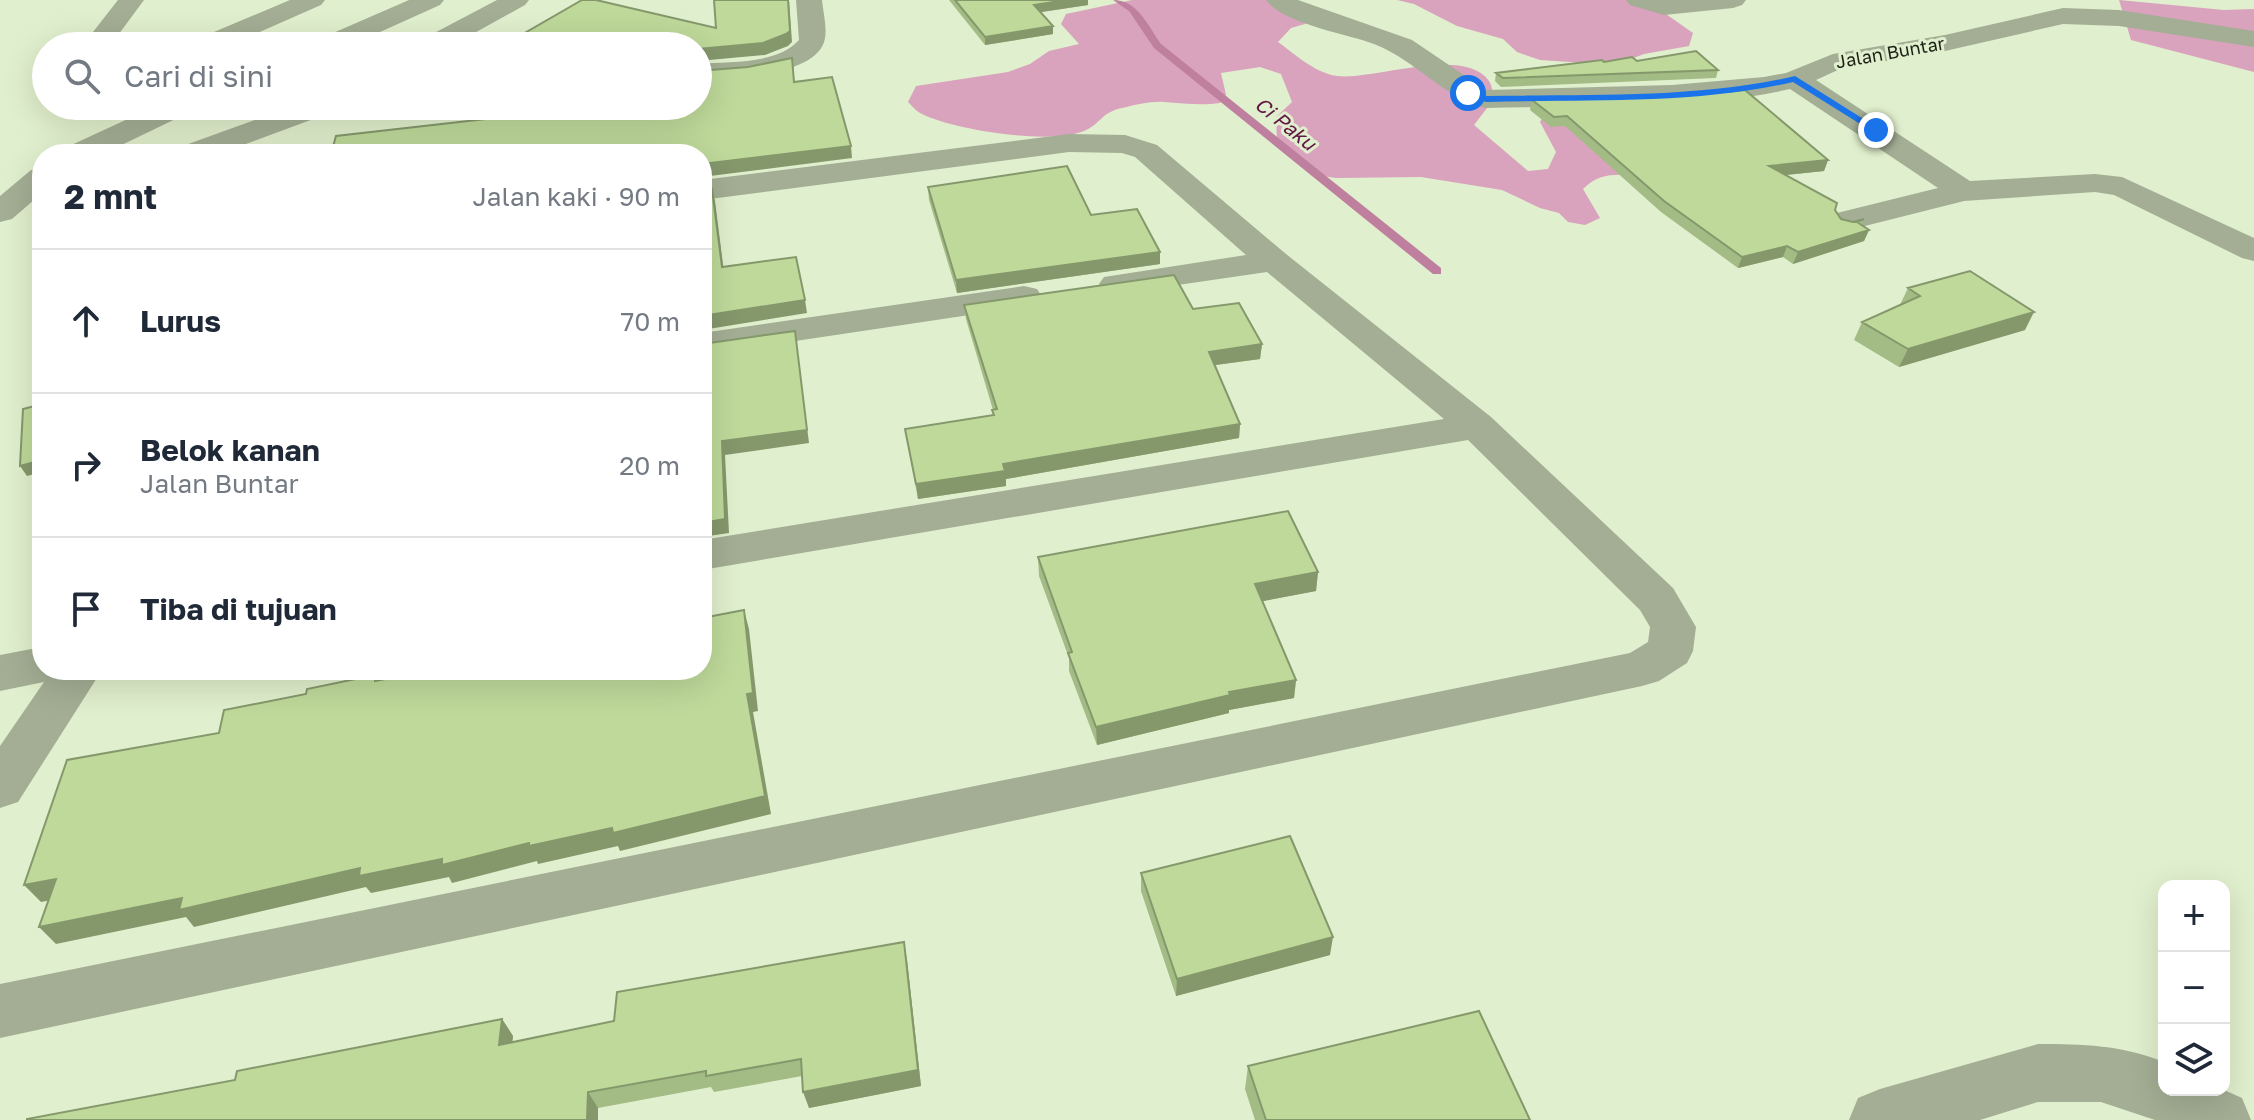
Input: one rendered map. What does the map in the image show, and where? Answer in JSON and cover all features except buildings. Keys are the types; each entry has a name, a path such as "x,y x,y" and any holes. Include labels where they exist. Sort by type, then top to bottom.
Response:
{"street":[{"path":"107,32 131,0"},
{"path":"238,32 312,0"},
{"path":"359,32 431,0"},
{"path":"457,32 516,0"},
{"path":"712,70 778,63 802,54 812,40 809,0"},
{"path":"1279,0 1328,22 1384,38 1419,55 1480,98 1684,94 1764,86 1795,79"},
{"path":"1639,0 1664,7 1733,0"},
{"name":"Jalan Buntar","path":"1795,79 1833,62 1945,43 2063,16 2119,18 2254,39"},
{"name":"Jalan Buntar","path":"1795,79 1964,191"},
{"path":"99,144 150,120"},
{"path":"218,144 284,120"},
{"path":"0,1011 1642,668 1670,651 1673,627 1657,599 1477,426 1274,261 1146,151 1125,144 1069,143 712,189"},
{"path":"1849,220 1964,191 2110,184 2254,251"},
{"path":"0,212 32,185"},
{"path":"712,343 1274,261"},
{"path":"712,553 1477,426"},
{"path":"0,673 32,667"},
{"path":"0,787 71,680"},
{"path":"1880,1120 2038,1073 2101,1073 2155,1088 2220,1120"}],"shaded area":[{"path":"1132,0 1286,0 1309,17 1305,24 1291,28 1278,42 1321,71 1337,76 1353,76 1439,65 1477,71 1489,81 1494,99 1474,125 1528,171 1548,169 1556,152 1540,122 1544,115 1574,115 1640,176 1609,175 1589,183 1583,189 1600,218 1585,225 1568,222 1559,213 1540,208 1502,190 1421,177 1336,178 1316,175 1277,140 1276,117 1292,102 1281,74 1260,67 1221,73 1226,95 1220,103 1159,102 1138,105 1110,112 1086,130 1071,135 1028,136 957,126 920,113 908,102 916,86 1008,72 1030,64 1049,51 1079,44 1061,24 1066,14"},
{"path":"1397,0 1637,0 1663,12 1693,33 1689,46 1644,54 1615,65 1540,60 1517,52 1503,39 1457,26 1414,4"},
{"path":"2119,0 2224,10 2254,9 2254,72 2131,40"}],"waterway":[{"name":"Ci Paku","path":"1118,0 1132,9 1157,46 1437,271"}],"route":[{"path":"1468,93 1486,99 1672,94 1764,86 1795,79 1876,130"}]}
